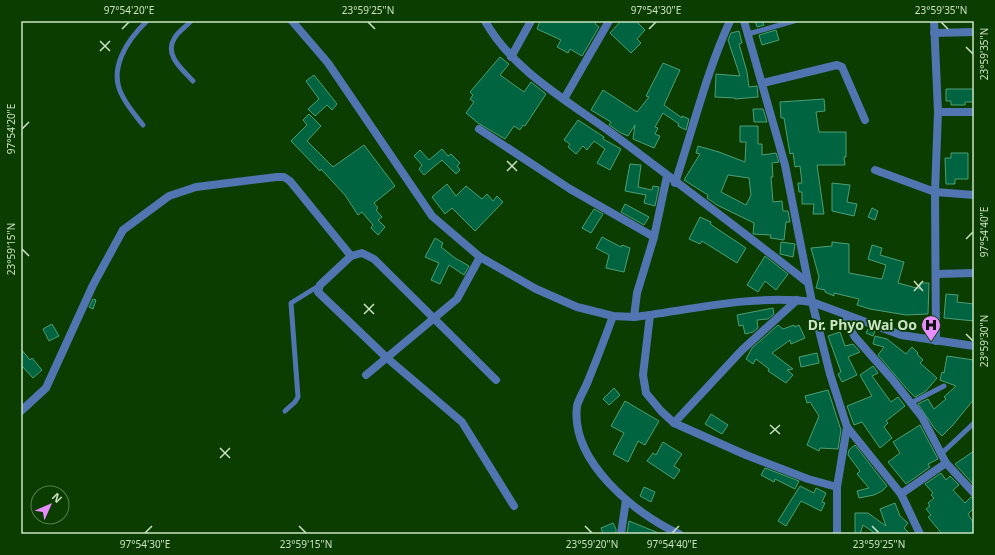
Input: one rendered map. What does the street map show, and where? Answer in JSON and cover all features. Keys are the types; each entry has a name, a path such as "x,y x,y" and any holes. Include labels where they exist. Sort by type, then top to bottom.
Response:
{"street":[{"path":"292,21 328,63 432,216 480,257 536,289 577,307 613,316 634,317 767,299 797,300 812,302 846,316 901,335 974,346"},
{"path":"485,21 511,57 675,183 725,218 807,282"},
{"path":"511,57 531,21"},
{"path":"564,98 609,21"},
{"path":"675,183 705,86 720,42 730,21"},
{"path":"744,21 763,83 785,165 807,282 830,374 847,427 901,494 920,534"},
{"path":"934,21 938,112 935,192 937,274 936,341"},
{"path":"934,33 974,32"},
{"path":"763,83 837,65 842,67 865,120"},
{"path":"938,112 974,112"},
{"path":"479,129 570,188 654,237"},
{"path":"875,170 935,192 974,195"},
{"path":"634,317 637,293 654,237 667,176"},
{"path":"21,411 46,388 93,285 123,230 169,196 196,187 284,177 290,181 351,256"},
{"path":"496,380 374,259 362,253 351,256 320,285 318,292 387,358 462,422 514,506"},
{"path":"366,375 435,319 457,299 480,257"},
{"path":"937,274 974,273"},
{"path":"674,423 742,350 797,300"},
{"path":"650,315 643,376 646,392 661,411 674,423 746,455 837,487"},
{"path":"613,316 577,406 578,426 584,449 601,474 626,500 665,527 679,534"},
{"path":"846,316 849,327 855,337 922,417 946,463 974,493"},
{"path":"838,534 837,487 847,427"},
{"path":"901,494 946,463"},
{"path":"621,534 626,500"}],"lane":[{"path":"143,125 122,97 117,83 117,73 119,58 138,30 147,21"},
{"path":"191,21 174,38 171,47 175,62 193,81"},
{"path":"748,34 794,21"},
{"path":"285,411 295,402 298,397 291,303 320,285"},
{"path":"911,403 944,386"},
{"path":"941,454 974,423"}],"building":[{"path":"540,21 597,21 595,24 599,27 582,56 570,49 568,53 557,47 561,40 537,29"},
{"path":"621,21 636,21 645,30 637,39 641,43 631,53 610,33"},
{"path":"755,21 762,21 764,25 757,27"},
{"path":"776,30 779,40 762,45 759,35"},
{"path":"739,31 742,43 739,44 747,72 749,87 757,86 758,97 735,99 715,97 716,74 740,76 728,40 731,33"},
{"path":"500,57 509,64 500,75 524,92 531,82 546,94 525,126 523,125 520,130 514,126 505,139 478,123 466,113 474,102 470,99 473,95 470,92"},
{"path":"663,63 680,70 664,105 682,118 682,116 689,119 686,130 678,126 679,124 663,113 655,127 658,128 655,134 660,136 654,148 633,139 635,125 628,136 609,125 611,122 591,110 603,90 637,112 649,97 646,96"},
{"path":"314,75 337,104 332,110 327,105 315,116 308,109 319,99 306,81"},
{"path":"946,89 974,89 974,102 965,102 965,105 951,105 951,101 946,101"},
{"path":"824,99 825,111 816,112 819,132 846,132 846,157 844,157 845,165 817,165 824,214 813,214 814,204 802,204 802,192 799,192 798,183 802,183 800,166 795,167 793,153 790,154 784,118 781,118 780,102"},
{"path":"753,109 763,109 767,122 754,122"},
{"path":"309,114 321,126 307,141 333,167 364,145 395,186 374,203 378,208 376,210 382,217 378,220 385,227 378,235 371,228 373,225 362,212 358,215 345,195 321,169 320,171 291,141 307,125 303,120"},
{"path":"578,120 604,137 603,139 621,149 610,170 597,163 605,149 594,141 587,150 583,146 576,154 568,147 570,144 564,140"},
{"path":"740,126 758,126 758,144 762,144 762,155 776,153 779,162 772,163 773,177 771,177 773,202 782,201 783,211 788,211 790,222 786,222 784,240 770,238 771,235 753,234 754,223 717,205 707,198 708,195 684,180 700,154 696,153 698,146 745,162 746,142 740,142","holes":["728,175 749,178 751,195 746,205 721,192"]},
{"path":"442,149 448,156 451,154 460,163 457,166 460,170 456,174 442,160 424,175 419,169 422,165 414,156 420,150 429,160"},
{"path":"951,153 968,153 968,179 955,179 955,184 946,184 945,158 951,158"},
{"path":"630,164 641,165 638,187 652,190 653,186 659,187 655,206 644,203 646,195 625,191"},
{"path":"832,183 850,185 847,202 857,204 854,216 832,211"},
{"path":"447,184 456,196 466,186 482,199 487,194 493,201 497,196 503,202 475,231 452,208 445,214 432,197"},
{"path":"625,204 649,217 644,225 621,212"},
{"path":"872,208 878,211 875,220 868,217"},
{"path":"594,209 603,214 591,233 582,228"},
{"path":"700,217 711,222 710,224 746,248 737,263 702,241 700,244 689,239"},
{"path":"602,237 621,247 622,245 630,248 624,272 606,268 609,255 596,248"},
{"path":"435,238 443,243 441,247 455,258 469,266 464,275 449,265 440,284 431,280 439,263 425,257"},
{"path":"781,242 795,244 793,257 780,254"},
{"path":"832,242 849,244 849,273 882,279 886,265 868,259 872,245 882,248 880,255 904,262 898,283 920,289 920,283 929,283 928,314 906,315 870,309 857,305 859,299 834,293 834,296 825,292 825,290 816,288 819,277 811,248 832,246"},
{"path":"765,256 788,274 776,290 765,281 758,292 747,285"},
{"path":"946,294 958,295 957,302 974,304 974,321 944,318"},
{"path":"93,299 96,300 93,309 89,307"},
{"path":"773,308 774,314 768,319 757,320 758,328 753,332 745,334 743,325 739,326 737,315"},
{"path":"52,324 59,336 49,341 43,329"},
{"path":"778,325 783,329 794,325 795,327 799,325 805,338 791,344 790,340 772,353 793,369 787,370 793,375 786,383 768,371 769,369 756,359 753,364 746,359 752,348"},
{"path":"868,329 875,331 873,336 866,333"},
{"path":"840,332 845,346 853,344 860,352 848,357 857,375 842,382 838,374 841,372 828,336"},
{"path":"875,336 887,339 906,354 912,347 918,353 917,354 923,360 920,363 937,378 926,391 915,397 907,389 878,355 884,347 873,344"},
{"path":"21,349 30,360 32,358 42,370 33,378 21,365"},
{"path":"817,353 819,363 801,367 799,357"},
{"path":"947,356 974,360 974,399 942,436 935,429 918,404 928,399 934,409 946,399 944,397 956,386 940,380 942,372 944,373"},
{"path":"873,366 878,373 872,376 891,402 898,397 905,406 886,421 888,423 884,427 892,438 880,448 862,422 854,425 847,406 872,396 860,375"},
{"path":"614,388 620,395 609,405 603,399"},
{"path":"828,390 841,430 838,449 820,448 819,451 807,445 819,416 810,402 807,403 805,396"},
{"path":"625,401 659,421 645,445 638,441 628,462 613,454 624,433 611,426"},
{"path":"711,414 728,425 722,434 705,424"},
{"path":"920,425 938,459 928,464 930,467 906,484 888,462 900,453 893,442"},
{"path":"663,442 682,454 674,466 680,470 674,479 647,461 653,453 656,455"},
{"path":"855,445 887,486 882,491 874,495 859,498 857,491 869,488 857,474 860,471 848,455 849,450"},
{"path":"974,451 974,485 955,464"},
{"path":"765,468 799,481 795,489 775,479 774,482 761,475"},
{"path":"941,473 946,480 950,476 959,485 953,490 965,503 971,497 974,498 974,508 968,514 974,524 974,534 942,534 928,517 931,515 926,509 930,506 928,503 934,498 931,495 933,493 925,484"},
{"path":"800,486 814,493 816,488 826,493 822,502 825,503 821,511 801,501 786,526 778,521"},
{"path":"644,487 655,492 651,502 640,496"},
{"path":"895,503 900,516 908,523 904,528 910,534 876,534 863,525 860,534 855,534 855,513 868,513 886,526 880,509"},
{"path":"629,521 661,534 627,534"},
{"path":"613,523 616,529 616,534 603,534 601,528"}],"place":[{"name":"Dr. Phyo Wai Oo","path":"931,342"}]}
